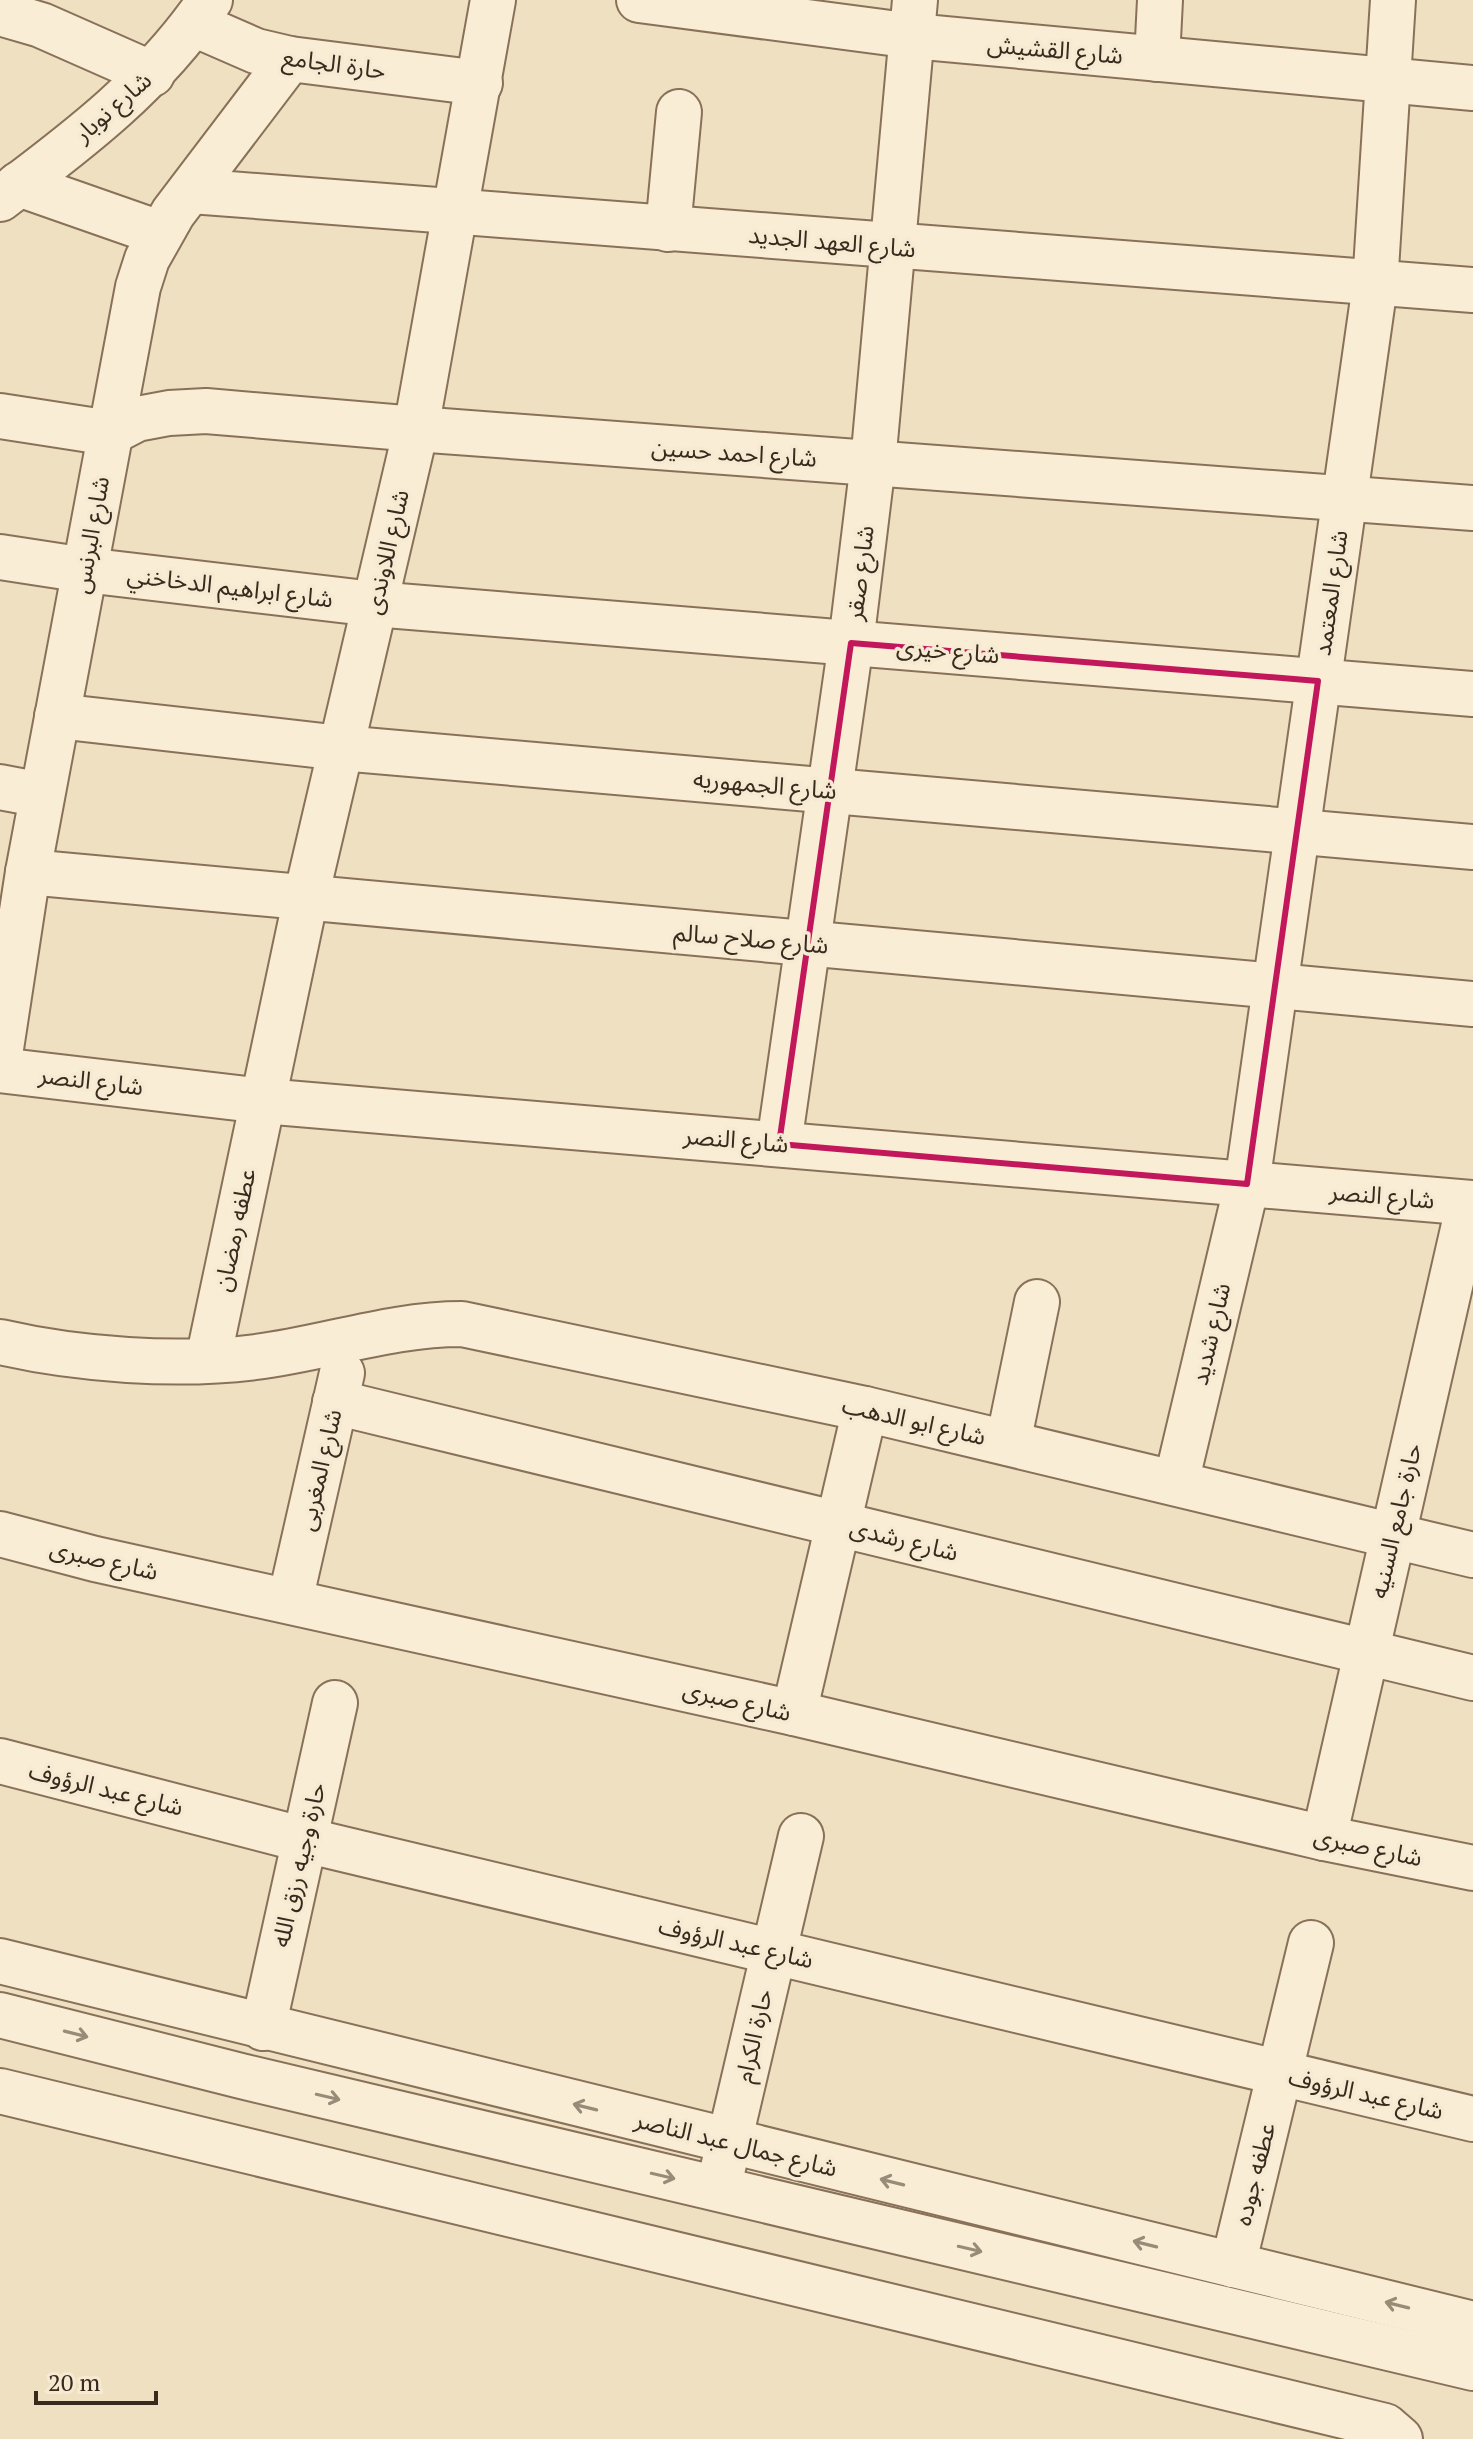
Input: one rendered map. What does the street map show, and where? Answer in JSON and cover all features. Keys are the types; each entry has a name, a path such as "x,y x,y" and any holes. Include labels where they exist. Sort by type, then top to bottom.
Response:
{"street":[{"name":"شارع اللاوندى","path":"263,1101 306,897 416,429 493,0"},
{"name":"شارع القشيش","path":"639,0 914,18 1157,59 1473,88"},
{"path":"1157,59 1160,0"},
{"name":"شارع المعتمد","path":"1247,1184 1375,285 1393,0"},
{"name":"حارة الجامع","path":"202,12 256,51 290,59 480,83"},
{"name":"شارع نوبار","path":"16,175 93,128 152,74 202,12"},
{"path":"0,13 41,25 152,74"},
{"name":"شارع صقر","path":"779,1144 851,643 873,463 914,18"},
{"name":"شارع البرنس","path":"0,1055 28,872 138,287 159,233 290,59"},
{"path":"668,229 679,112"},
{"path":"16,175 159,233"},
{"name":"شارع العهد الجديد","path":"191,191 1375,285 1473,290"},
{"name":"شارع احمد حسين","path":"110,433 137,419 206,411 1473,508"},
{"path":"0,416 110,433"},
{"name":"شارع ابراهيم الدخاخني","path":"0,557 374,604"},
{"name":"شارع خيرى","path":"374,604 1473,694"},
{"name":"شارع الجمهوريه","path":"57,716 341,748 1473,847"},
{"path":"0,787 42,795"},
{"name":"شارع صلاح سالم","path":"28,872 1473,1004"},
{"name":"شارع النصر","path":"0,1070 263,1101 1471,1203"},
{"name":"عطفه رمضان","path":"208,1360 263,1101"},
{"name":"شارع شديد","path":"1176,1483 1247,1184"},
{"name":"حارة جامع السنيه","path":"1324,1838 1471,1203"},
{"path":"1008,1443 1037,1302"},
{"name":"شارع ابو الدهب","path":"0,1342 141,1360 208,1360 256,1357 424,1324 462,1324 865,1409 1473,1555"},
{"name":"شارع المغربى","path":"290,1601 350,1339"},
{"name":"شارع رشدى","path":"335,1402 1473,1678"},
{"path":"794,1713 865,1409"},
{"name":"شارع صبرى","path":"0,1534 95,1559 794,1713 1324,1838 1473,1868"},
{"name":"حارة وجيه رزق الله","path":"263,2028 335,1703"},
{"name":"شارع عبد الرؤوف","path":"0,1761 305,1840 1473,2119"},
{"name":"حارة الكرام","path":"719,2190 801,1836"},
{"name":"عطفه جوده","path":"1233,2265 1311,1943"},
{"name":"شارع جمال عبد الناصر","path":"0,1961 1473,2324"},
{"name":"شارع جمال عبد الناصر","path":"0,2015 256,2080 1473,2368"},
{"path":"0,2091 1385,2426 1400,2439"}],"highlighted area":[{"path":"851,643 1318,681 1247,1184 779,1144"}]}
